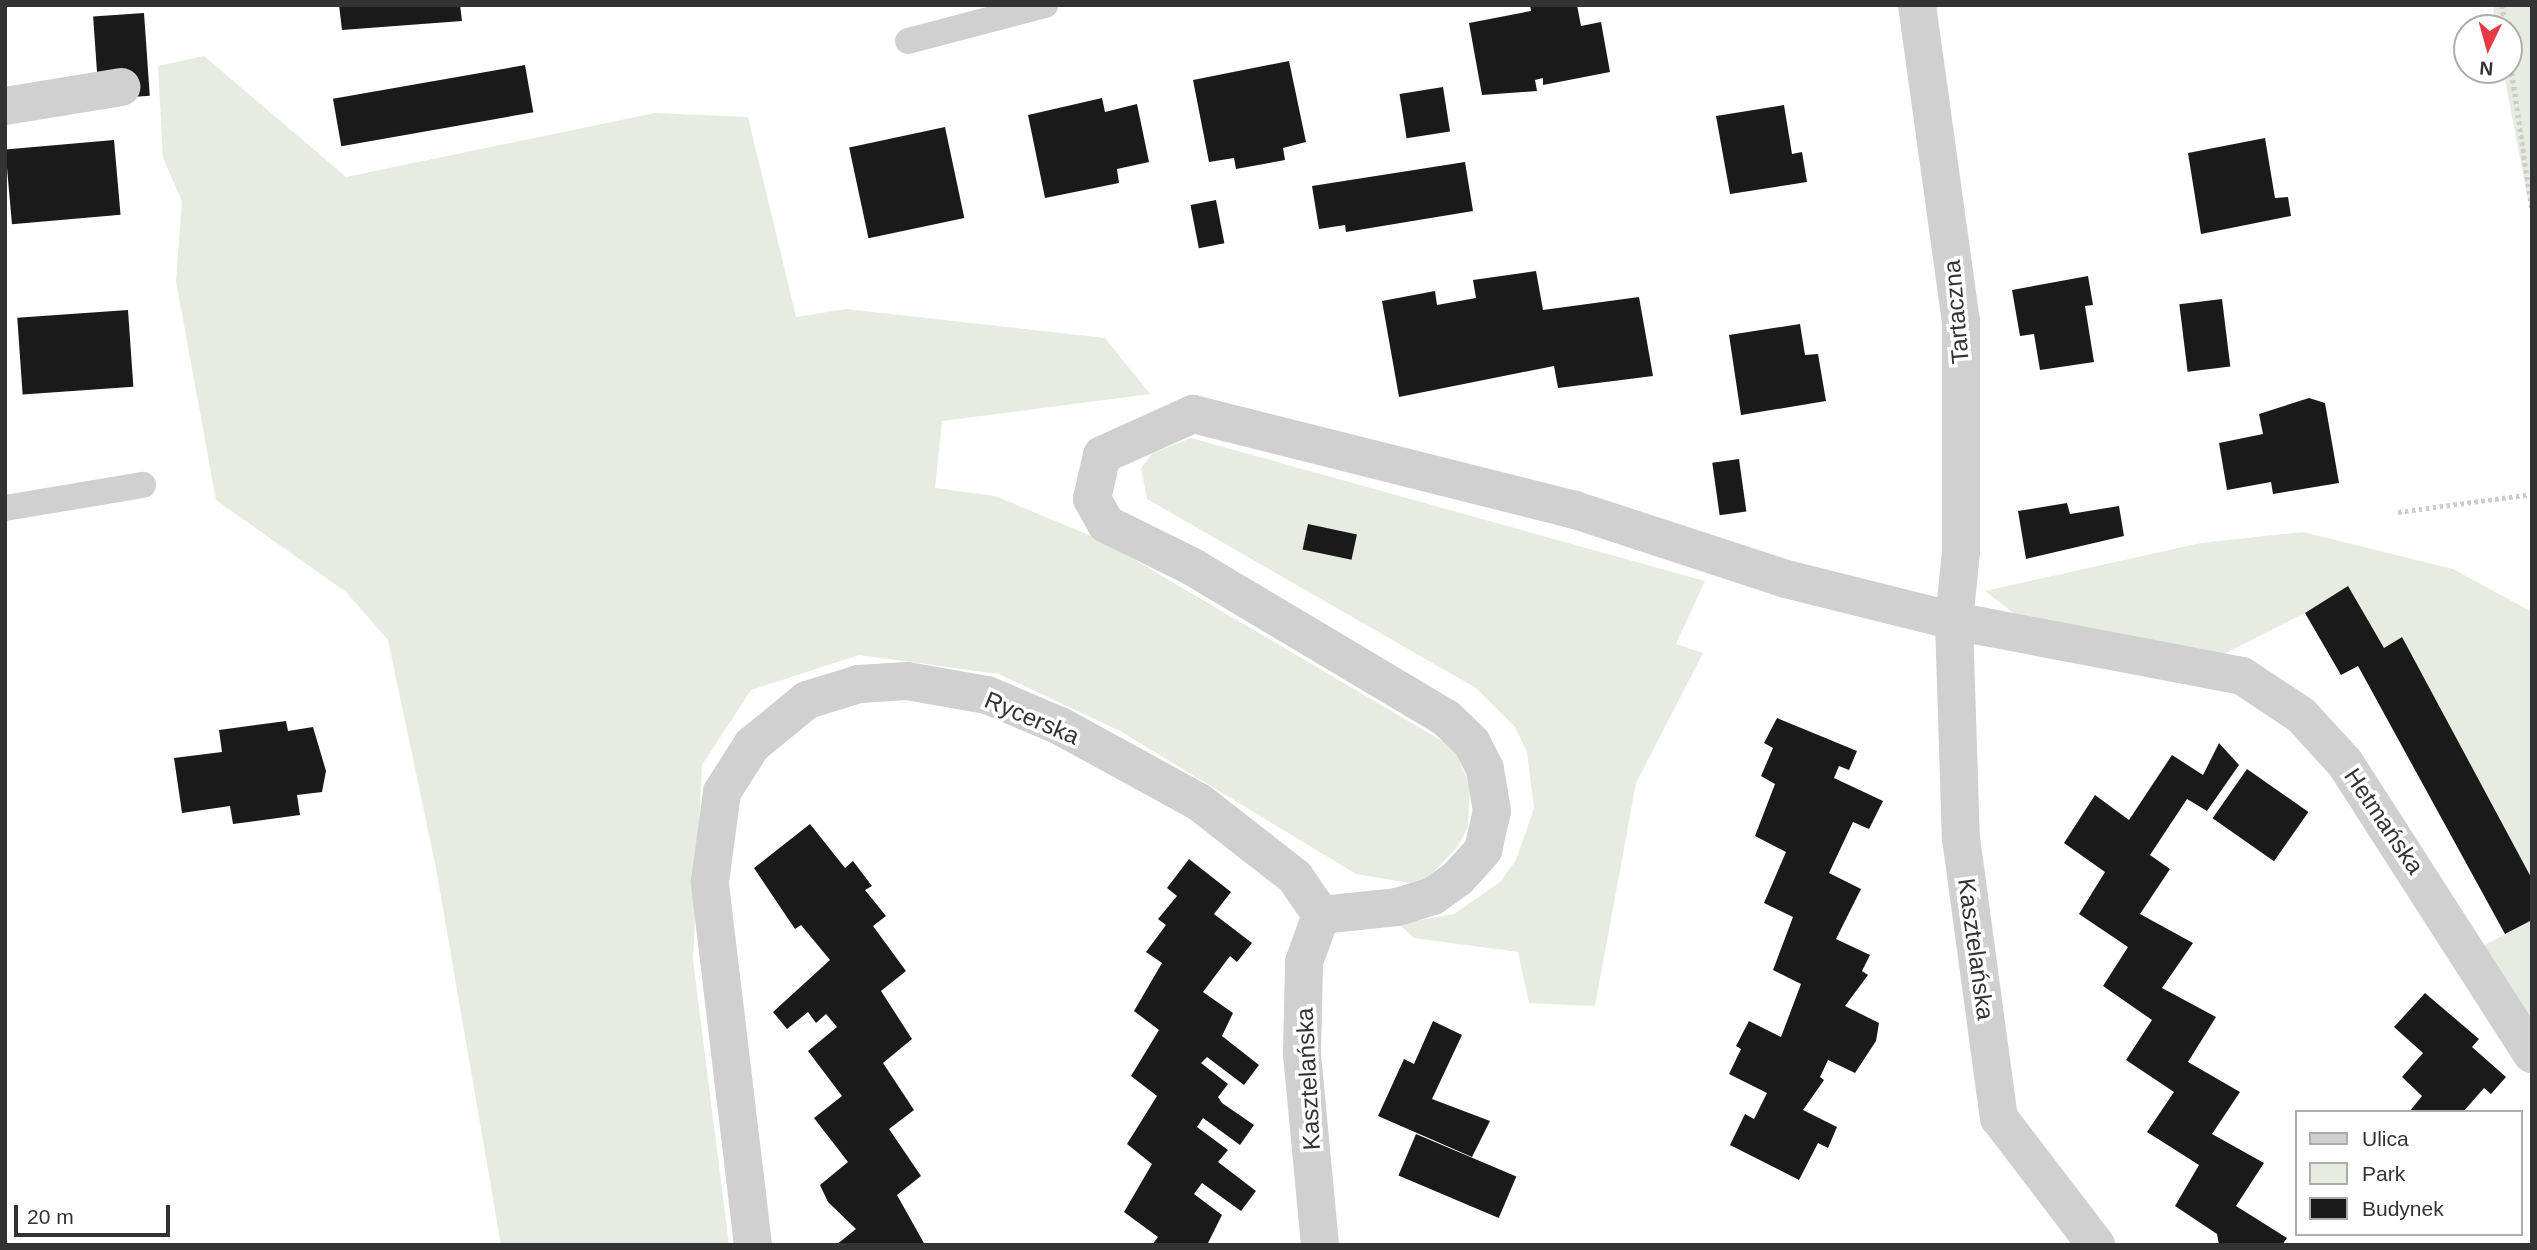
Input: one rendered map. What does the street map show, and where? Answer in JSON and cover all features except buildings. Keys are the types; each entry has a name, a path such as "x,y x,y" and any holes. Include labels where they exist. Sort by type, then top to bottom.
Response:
{"street":[{"name":"Tartaczna","path":"1917,5 1961,321 1962,552 1954,621"},
{"path":"5,106 121,88"},
{"name":"Hetmańska","path":"1321,915 1397,907 1433,896 1458,878 1483,850 1492,811 1485,769 1472,743 1446,718 1193,567 1106,524 1092,499 1093,477 1102,455 1117,443 1193,414 1575,510 1786,579 1954,621 2242,676 2301,715 2387,821 2532,1055"},
{"name":"Kasztelańska","path":"1954,621 1961,838 1999,1118 2096,1245"},
{"name":"Rycerska","path":"753,1245 710,882 722,792 752,745 807,700 859,684 907,681 1011,706 1199,802 1295,877 1321,915"},
{"name":"Kasztelańska","path":"1320,1245 1302,1053 1304,962 1321,915"}],"lane":[{"path":"908,41 1045,5"},
{"path":"5,508 143,485"}],"path":[{"path":"2514,84 2532,209"},
{"path":"2398,512 2532,494"}],"green space":[{"path":"2493,5 2532,5 2532,220 2506,84 2523,84 2523,14 2494,14"},
{"path":"204,56 346,177 655,113 748,117 796,317 846,309 1105,338 1150,394 942,421 935,488 995,496 1101,540 1454,748 1470,786 1468,827 1458,846 1429,877 1410,883 1356,874 1120,731 999,674 859,655 751,690 702,765 693,960 729,1245 501,1245 436,868 388,640 346,592 216,500 176,281 182,201 163,158 158,66"},
{"path":"1191,438 1705,581 1676,644 1703,653 1636,783 1595,1006 1529,1003 1518,952 1414,938 1399,924 1454,914 1500,882 1516,860 1534,808 1527,752 1515,727 1476,688 1147,499 1141,468 1153,453"},
{"path":"2303,532 2453,569 2532,612 2532,879 2401,637 2384,648 2305,613 2222,655 2018,617 1985,591 2201,543"},
{"path":"2532,920 2532,1026 2481,947"}]}
